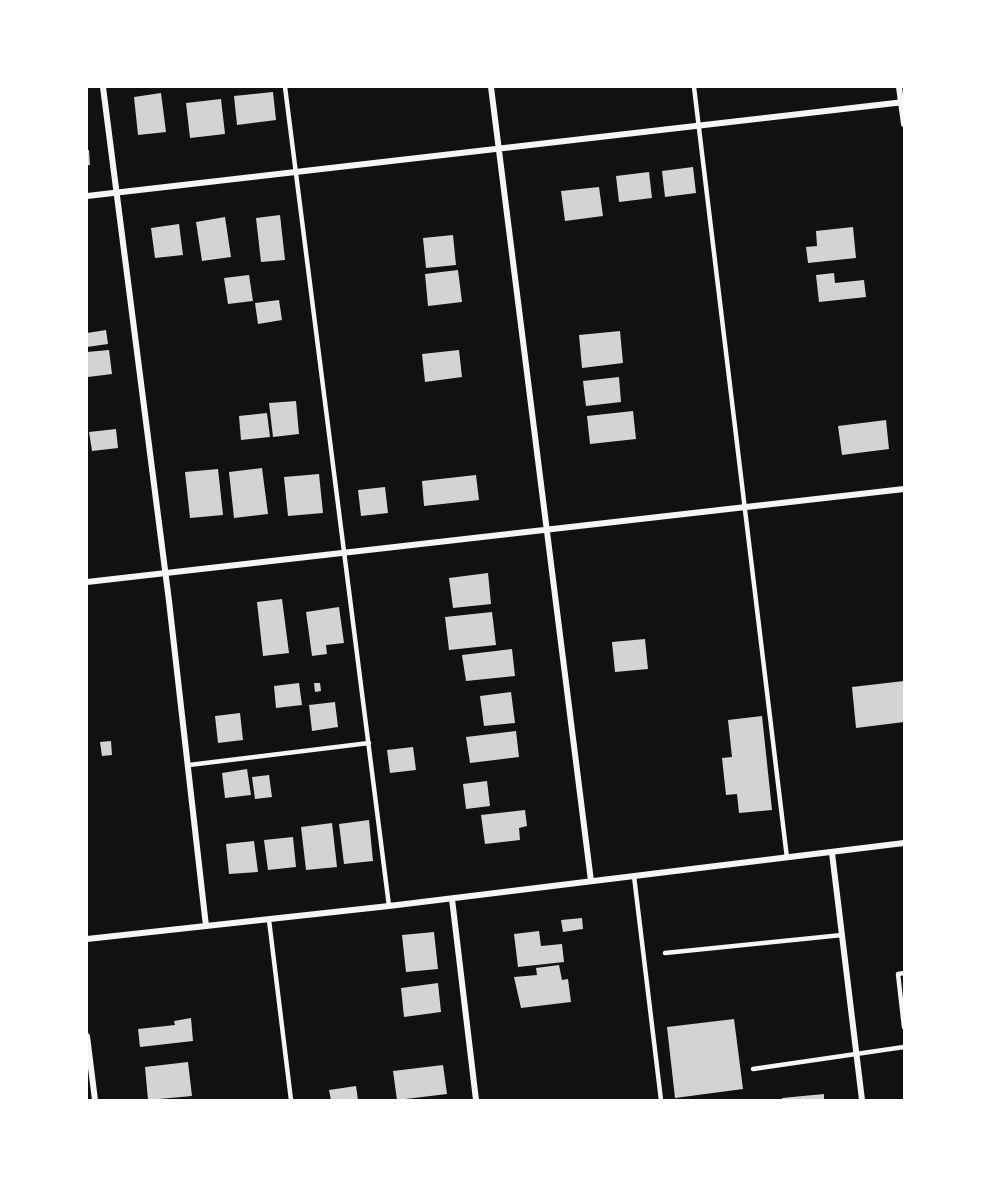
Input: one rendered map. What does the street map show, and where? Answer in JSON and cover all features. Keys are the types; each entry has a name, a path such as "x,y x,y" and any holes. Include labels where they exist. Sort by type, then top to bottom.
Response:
{"street":[{"path":"103,87 166,572 206,926"},
{"path":"491,87 591,881"},
{"path":"899,87 904,124"},
{"path":"87,196 902,102"},
{"path":"87,582 904,489"},
{"path":"87,939 452,899 904,843"},
{"path":"832,853 862,1100"},
{"path":"452,899 476,1100"},
{"path":"87,1036 95,1100"}],"lane":[{"path":"285,87 389,906"},
{"path":"694,87 787,858"},
{"path":"189,765 369,743"},
{"path":"634,876 662,1100"},
{"path":"269,920 291,1100"},
{"path":"665,953 842,935"},
{"path":"904,974 898,974 904,1028"},
{"path":"753,1069 904,1047"}],"building":[{"path":"273,92 276,120 237,125 234,96"},
{"path":"161,93 166,132 138,135 134,97"},
{"path":"221,99 225,134 190,138 186,103"},
{"path":"87,150 89,150 90,165 87,165"},
{"path":"693,167 696,193 665,197 662,171"},
{"path":"649,172 652,198 619,202 616,176"},
{"path":"599,187 603,216 565,221 561,191"},
{"path":"280,215 285,260 261,262 256,218"},
{"path":"225,217 231,257 202,261 196,222"},
{"path":"179,224 183,255 155,258 151,228"},
{"path":"853,227 856,258 808,263 806,247 817,246 816,231"},
{"path":"453,235 456,265 426,268 423,238"},
{"path":"458,270 462,302 428,306 425,274"},
{"path":"834,273 835,283 864,280 866,297 819,302 816,275"},
{"path":"249,275 253,301 228,304 224,278"},
{"path":"279,300 282,320 258,324 255,303"},
{"path":"106,330 108,344 87,347 87,333"},
{"path":"620,331 623,363 582,368 579,335"},
{"path":"109,350 112,374 88,377 87,352"},
{"path":"459,350 462,377 425,382 422,354"},
{"path":"619,377 621,402 586,406 583,381"},
{"path":"296,401 299,434 273,437 269,403"},
{"path":"633,411 636,439 590,444 587,416"},
{"path":"267,413 270,437 241,440 239,416"},
{"path":"886,420 889,449 842,455 838,426"},
{"path":"116,429 118,448 92,451 89,432"},
{"path":"262,468 268,514 234,518 229,472"},
{"path":"218,469 223,515 190,518 185,472"},
{"path":"319,474 323,513 288,516 284,477"},
{"path":"476,475 479,500 424,506 422,481"},
{"path":"385,487 388,513 361,516 358,490"},
{"path":"488,573 491,604 453,608 449,578"},
{"path":"282,599 289,653 263,656 257,602"},
{"path":"339,607 344,643 326,645 327,654 312,656 306,612"},
{"path":"492,612 496,645 449,650 445,617"},
{"path":"645,639 648,669 615,672 612,642"},
{"path":"512,649 515,676 466,681 462,655"},
{"path":"904,681 904,722 856,728 852,687"},
{"path":"299,683 302,705 276,708 274,686"},
{"path":"314,683 320,683 321,691 315,692"},
{"path":"511,692 515,723 484,726 480,696"},
{"path":"335,702 338,727 312,731 309,705"},
{"path":"240,713 243,740 218,743 215,716"},
{"path":"762,716 772,810 739,813 737,794 726,795 722,758 732,757 728,720"},
{"path":"516,731 519,757 470,763 466,737"},
{"path":"111,741 112,755 102,756 100,742"},
{"path":"413,747 416,770 390,773 387,750"},
{"path":"247,769 251,795 225,798 222,773"},
{"path":"269,775 272,797 255,799 252,777"},
{"path":"487,781 490,806 466,809 463,784"},
{"path":"525,810 527,826 519,828 520,840 485,844 481,815"},
{"path":"369,820 373,861 344,864 339,824"},
{"path":"332,823 337,867 306,870 301,827"},
{"path":"293,837 296,867 268,870 264,840"},
{"path":"254,841 258,872 229,874 226,844"},
{"path":"582,918 583,929 563,932 561,920"},
{"path":"539,931 541,946 562,944 564,962 518,967 514,934"},
{"path":"434,932 438,969 406,972 402,935"},
{"path":"559,965 562,980 568,979 571,1002 521,1008 514,977 537,975 536,968"},
{"path":"438,983 441,1012 404,1017 401,988"},
{"path":"191,1018 193,1041 140,1047 138,1029 175,1025 174,1021"},
{"path":"734,1019 743,1089 675,1098 667,1027"},
{"path":"188,1062 192,1096 148,1100 145,1067"},
{"path":"443,1065 447,1094 397,1100 393,1071"},
{"path":"356,1086 358,1100 331,1100 329,1090"},
{"path":"824,1094 824,1100 782,1100 782,1098"}]}
